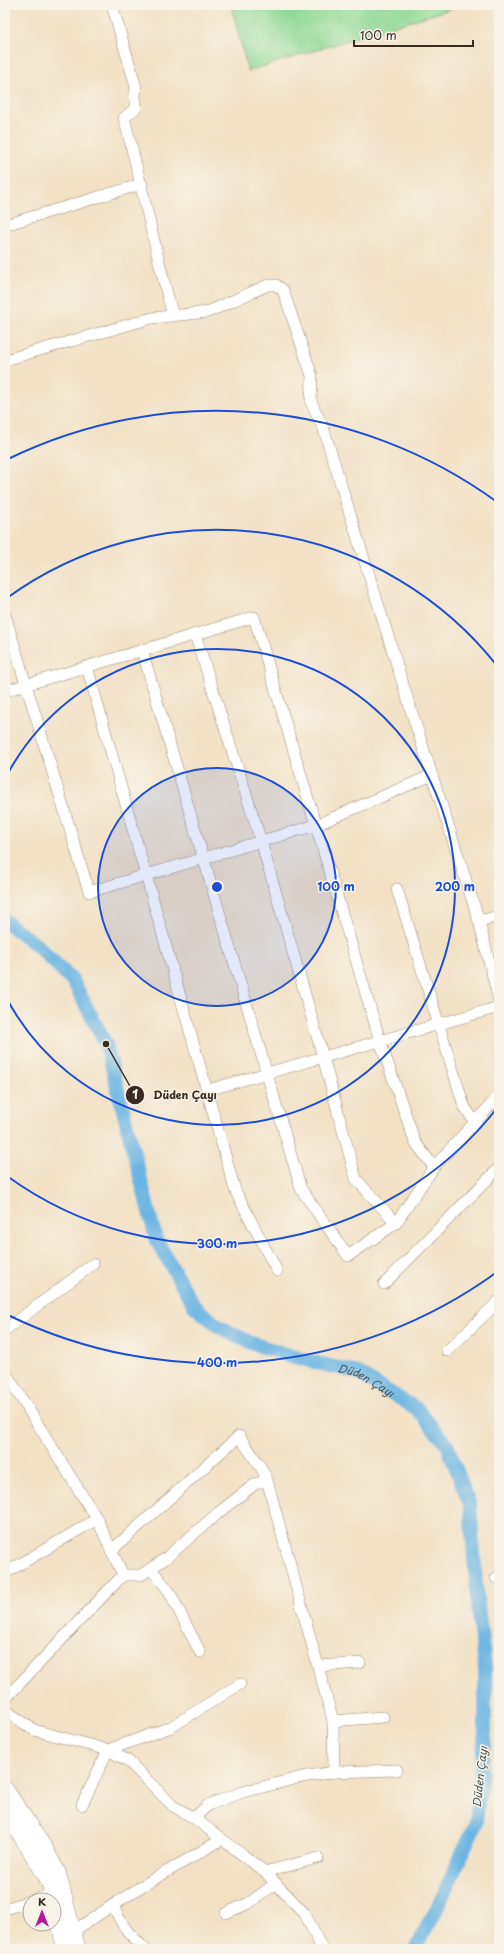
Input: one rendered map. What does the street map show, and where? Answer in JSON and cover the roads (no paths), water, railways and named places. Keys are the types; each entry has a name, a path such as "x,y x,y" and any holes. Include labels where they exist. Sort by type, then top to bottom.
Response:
{"main road":[{"path":"5,1788 45,1848 58,1872 78,1949"},
{"path":"5,1811 46,1877 52,1892"},
{"path":"61,1932 64,1949"}],"street":[{"path":"112,5 136,87 136,108 124,118 142,184 159,267 173,316"},
{"path":"5,225 142,184"},
{"path":"5,360 152,318 208,312 268,285 276,285 283,290 312,376 311,402 323,427 479,921 487,947 499,1001"},
{"path":"5,615 89,892 316,825 432,775"},
{"path":"5,692 254,617 380,1041 414,1142 434,1167"},
{"path":"195,634 261,842 324,1057 356,1179 396,1223"},
{"path":"142,650 301,1188 348,1256 396,1223 434,1167 499,1096"},
{"path":"87,667 208,1090 235,1190 277,1271"},
{"path":"397,889 464,1106 475,1122"},
{"path":"479,921 499,916"},
{"path":"208,1090 499,1007"},
{"path":"384,1284 499,1168"},
{"path":"5,1330 93,1264"},
{"path":"447,1351 499,1301"},
{"path":"5,1372 97,1520 123,1575"},
{"path":"111,1551 239,1436 268,1480 334,1721 334,1772"},
{"path":"5,1699 123,1575 141,1575 151,1569 255,1484 268,1480"},
{"path":"5,1573 97,1520"},
{"path":"151,1569 169,1591 200,1652"},
{"path":"320,1666 360,1663"},
{"path":"82,1805 108,1750 172,1727 240,1684"},
{"path":"5,1710 34,1730 108,1750 128,1761 173,1806 194,1818 265,1872 305,1914 322,1949"},
{"path":"334,1721 383,1717"},
{"path":"194,1818 208,1804 243,1792 302,1777 334,1772 397,1770"},
{"path":"74,1930 142,1886 221,1840"},
{"path":"265,1872 318,1858"},
{"path":"226,1913 249,1903 275,1884"},
{"path":"5,1909 22,1904"},
{"path":"113,1905 126,1931 145,1949"}],"waterway":[{"name":"Düden Çayı","path":"5,921 39,947 73,981 106,1044 156,1239 194,1306 218,1326 251,1343 298,1358 358,1373 417,1409 447,1445 470,1505 477,1597 485,1668 485,1732 476,1823 440,1902 415,1949"}],"place":[{"name":"Düden Çayı","path":"106,1044"}]}
